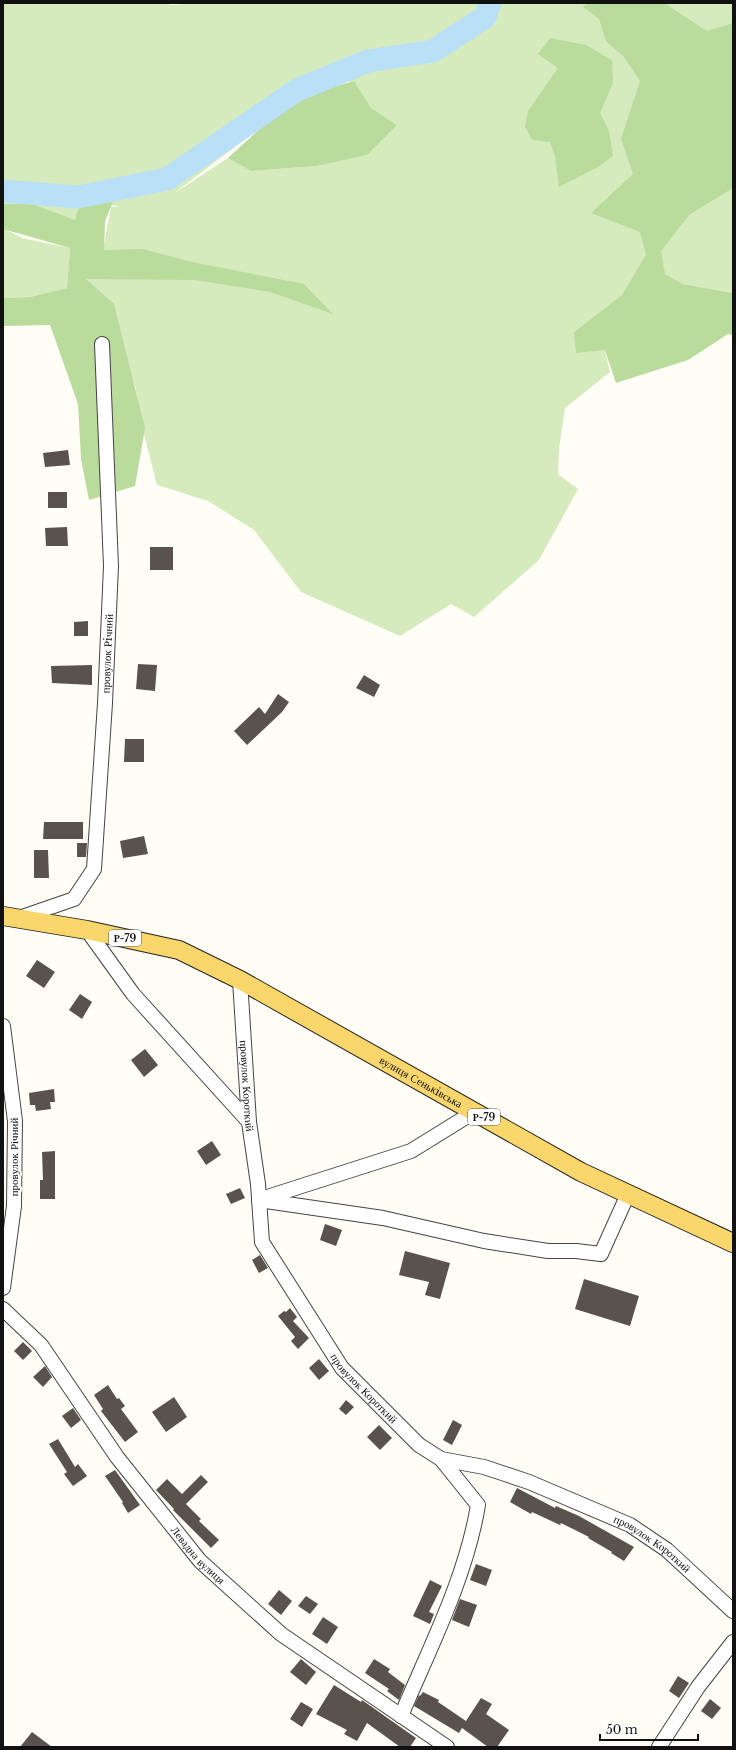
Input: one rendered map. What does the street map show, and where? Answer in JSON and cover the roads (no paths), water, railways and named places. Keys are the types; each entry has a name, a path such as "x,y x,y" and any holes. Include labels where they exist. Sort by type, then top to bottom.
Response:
{"main road":[{"name":"Р-79","path":"11,917 87,930 179,950 240,980"},
{"name":"вулиця Сенькiвська","path":"240,980 581,1172 733,1243"}],"street":[{"name":"провулок Рiчний","path":"11,917 74,899 94,869 105,703 111,566 102,344"},
{"path":"87,930 133,994 249,1122"},
{"name":"провулок Короткий","path":"240,980 249,1122 259,1200 262,1242 342,1368 418,1445 441,1459 484,1467 529,1482 630,1525 667,1550 733,1611"},
{"name":"провулок Річний","path":"3,1026 8,1057 15,1129 14,1206 3,1288"},
{"path":"259,1200 411,1151 474,1112"},
{"path":"259,1200 383,1218 484,1241 548,1251 576,1251 601,1254 628,1194"},
{"name":"Левадна вулиця","path":"3,1309 41,1345 117,1457 200,1560 281,1634 447,1747"},
{"path":"401,1716 453,1593 474,1532 478,1505 441,1459"},
{"path":"659,1747 698,1687 733,1642"}],"waterway":[{"path":"3,191 78,197 167,179 297,90 368,61 433,51 485,17 490,3"}]}
